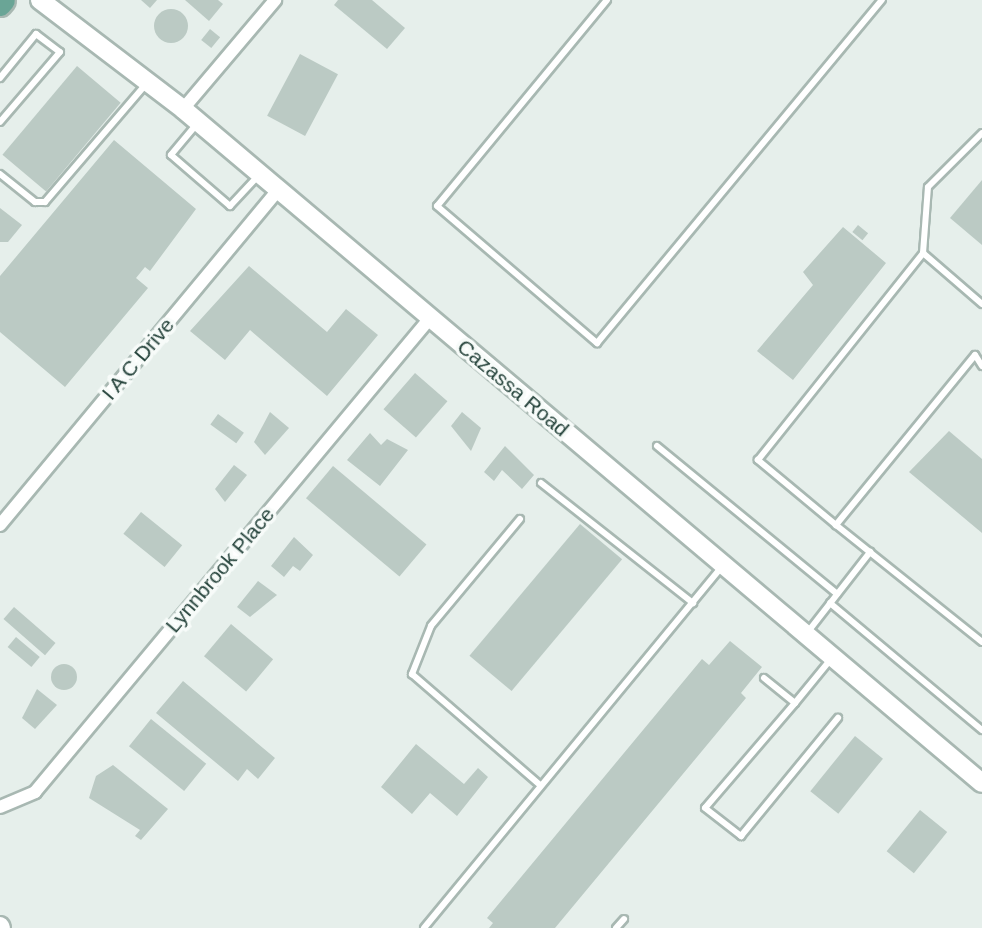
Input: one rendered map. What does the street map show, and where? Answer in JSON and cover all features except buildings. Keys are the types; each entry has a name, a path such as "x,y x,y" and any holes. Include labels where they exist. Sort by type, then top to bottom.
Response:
{"main road":[{"path":"0,5 4,0"}],"street":[{"name":"Cazassa Road","path":"40,0 183,109 275,194 430,318 982,783"},
{"path":"183,109 275,0"},
{"name":"I A C Drive","path":"0,525 275,194"},
{"name":"Lynnbrook Place","path":"0,807 35,792 430,318"}],"lane":[{"path":"607,0 437,206 597,343 882,0"},
{"path":"0,78 36,34 60,52 0,122"},
{"path":"0,174 34,202 45,202 148,83"},
{"path":"198,123 171,155 230,206 257,177"},
{"path":"982,134 928,187 923,253 758,460 982,642"},
{"path":"923,253 982,304"},
{"path":"836,525 982,347"},
{"path":"975,355 982,366"},
{"path":"657,446 837,594"},
{"path":"541,483 693,603"},
{"path":"520,519 431,626 412,674 540,785"},
{"path":"806,634 870,552"},
{"path":"424,928 723,565"},
{"path":"830,603 982,730"},
{"path":"832,657 705,808 741,836 838,718"},
{"path":"764,678 795,703"},
{"path":"616,928 624,919"}]}
